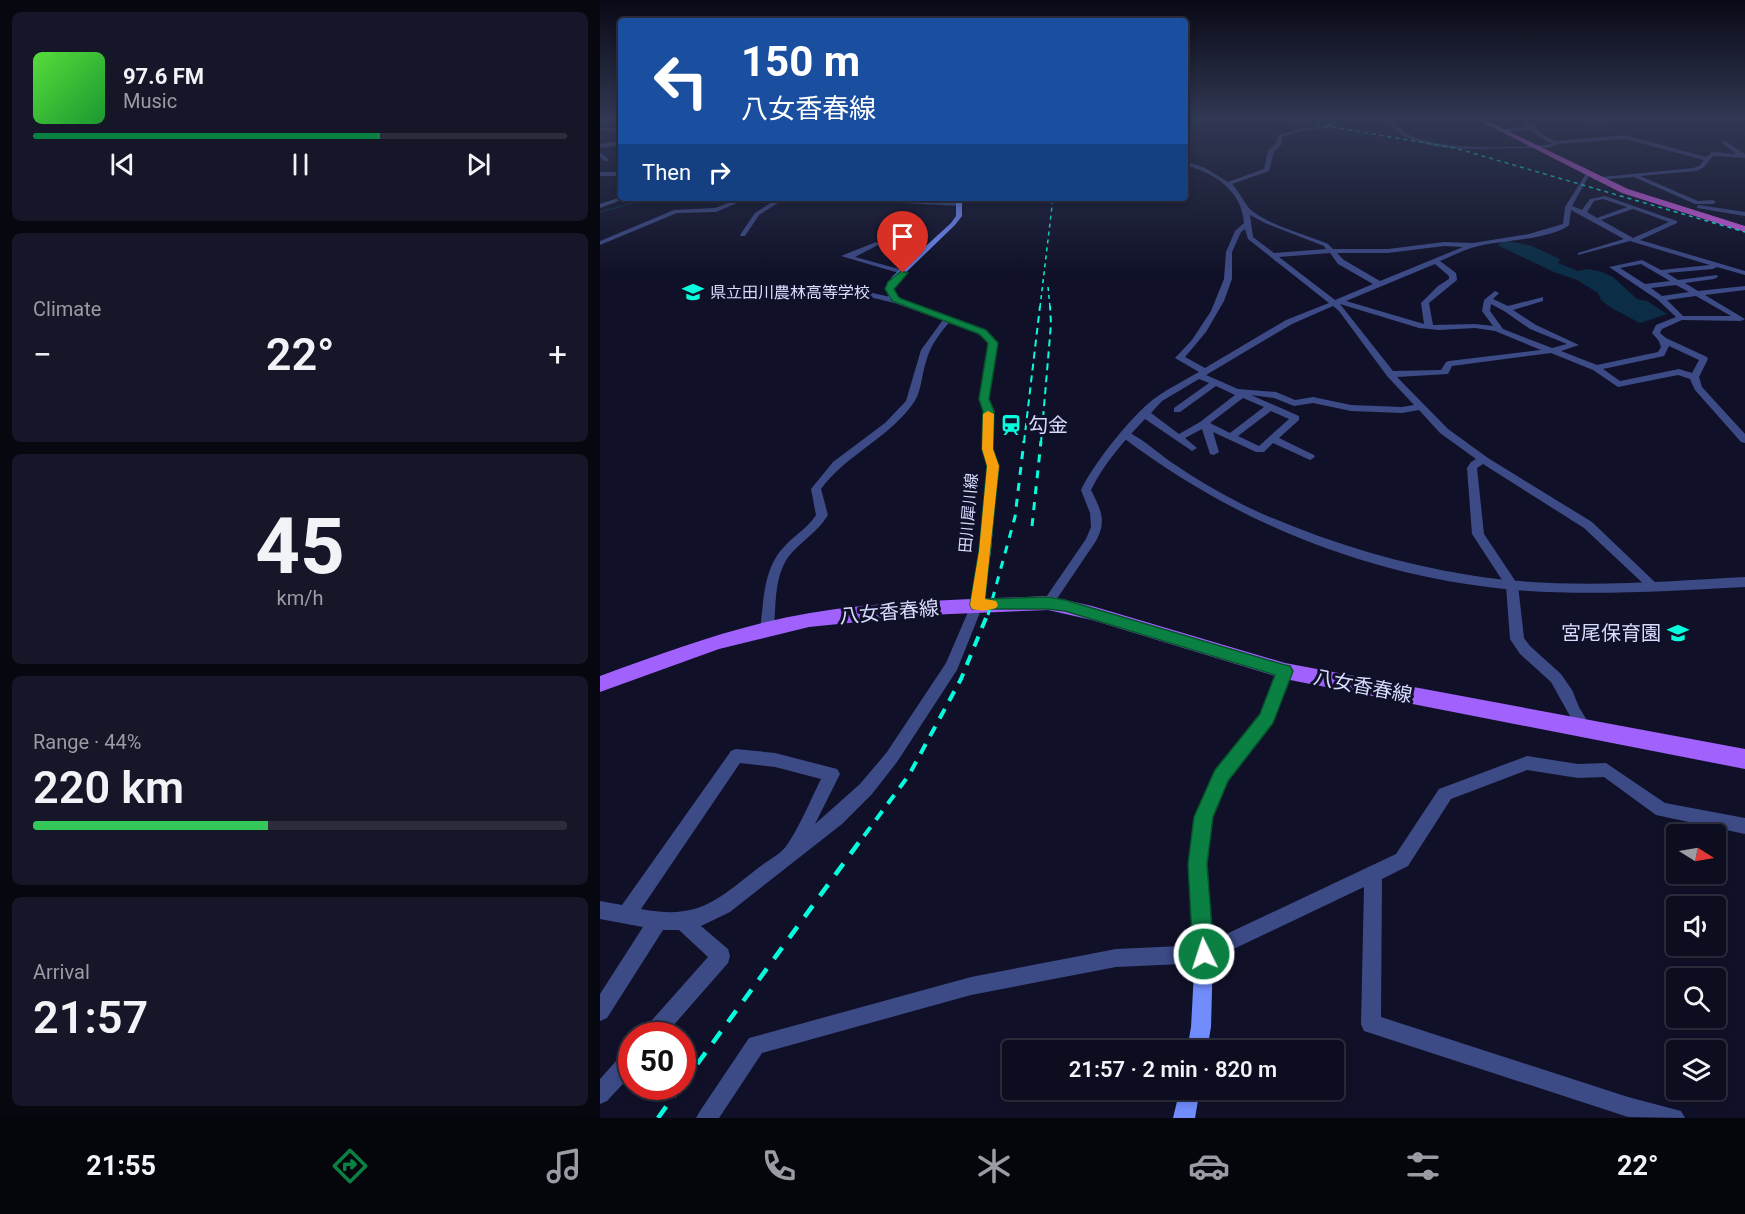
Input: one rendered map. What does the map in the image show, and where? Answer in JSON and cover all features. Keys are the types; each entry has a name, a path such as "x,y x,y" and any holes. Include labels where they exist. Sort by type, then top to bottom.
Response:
{"highway":[{"path":"1582,171 1665,205 1745,229"}],"main road":[{"path":"900,302 892,296 891,284 953,224 959,216 960,201"},
{"name":"田川犀川線","path":"900,302 983,332 990,338 994,348 984,392 989,411 987,449 993,466 977,605"},
{"name":"八女香春線","path":"600,684 690,651 767,629 854,614 977,605 1048,603 1092,613 1285,671 1745,759"},
{"path":"1199,1040 1204,954 1197,864 1203,817 1221,775 1267,718 1285,671"},
{"path":"1184,1118 1188,1100"}],"street":[{"path":"1210,171 1227,184 1246,210 1267,222 1317,240 1333,251 1341,262 1379,284"},
{"path":"1227,184 1264,171"},
{"path":"1273,255 1377,251 1444,244 1473,245 1529,236 1566,225 1568,207 1580,183 1591,176 1680,171"},
{"path":"600,174 618,174"},
{"path":"1633,175 1697,203 1713,202"},
{"path":"1580,254 1632,239 1675,222 1603,197 1592,200 1583,213"},
{"path":"600,206 618,200"},
{"path":"600,243 676,211 716,210 738,201"},
{"path":"743,234 754,218 778,201"},
{"path":"903,201 960,201"},
{"path":"1665,205 1695,206 1745,214"},
{"path":"1568,207 1632,239 1745,273"},
{"path":"1596,220 1635,207"},
{"path":"1246,210 1246,225 1250,238 1337,302 1390,374 1444,430 1484,460 1588,525 1653,586"},
{"path":"1204,424 1260,450 1296,418 1215,384 1179,358 1195,344 1222,296 1229,276 1228,254 1238,231 1246,225"},
{"path":"876,244 847,256 903,273"},
{"path":"1048,603 1096,536 1098,525 1086,490 1092,477 1125,434 1160,399 1289,322 1473,245"},
{"path":"1429,327 1425,303 1453,280 1453,275 1437,262"},
{"path":"1681,318 1661,298 1613,267 1642,262 1741,316 1741,319 1681,318 1659,327 1656,333 1663,340 1704,359 1694,377 1698,388 1745,440"},
{"path":"1659,272 1720,266"},
{"path":"1643,286 1714,277"},
{"path":"1661,298 1744,289"},
{"path":"853,290 900,302"},
{"path":"1495,293 1488,300 1486,311 1501,331"},
{"path":"1507,309 1540,299"},
{"path":"1390,374 1441,373 1445,372 1449,364 1550,351 1575,345 1533,327 1507,309 1488,300"},
{"path":"1337,302 1419,326 1474,326 1501,331 1596,368 1618,384 1679,372 1694,377"},
{"path":"767,629 775,567 787,550 813,528 822,515 816,489 832,468 899,416 911,400 922,359 934,335 948,320"},
{"path":"1596,368 1661,354 1665,347 1663,340"},
{"path":"1177,410 1215,384"},
{"path":"1229,390 1276,395 1299,403 1313,400 1351,408 1402,410 1422,407"},
{"path":"1179,438 1204,424 1241,395"},
{"path":"1232,437 1270,407"},
{"path":"1144,413 1192,448"},
{"path":"1204,424 1214,452"},
{"path":"1125,434 1178,472 1234,504 1292,531 1388,562 1434,573 1512,585 1653,586 1745,582"},
{"path":"1272,439 1310,457"},
{"path":"1484,460 1472,468 1478,534 1512,585 1517,639 1556,678 1585,729"},
{"path":"600,910 658,921 683,921 701,917 724,906 836,818 866,789 892,757 952,666 977,605"},
{"path":"626,915 735,756 775,760 832,774 792,852"},
{"path":"707,1118 756,1045 971,986 1116,958 1204,954 1402,860 1445,794 1527,763 1578,771 1606,770 1662,810 1745,826"},
{"path":"1373,874 1371,1024 1629,1113 1674,1118"},
{"path":"600,1011 658,921"},
{"path":"663,1022 721,956 683,921"},
{"path":"600,1094 618,1074"}],"water":[{"path":"1508,241 1532,246 1560,259 1558,263 1578,271 1589,269 1613,277 1637,299 1647,301 1667,314 1640,323 1610,307 1601,300 1598,293 1577,280 1554,272 1499,246 1499,243"}],"waterway":[{"path":"600,212 640,201"}],"railway":[{"path":"1535,171 1745,232"},
{"path":"1040,307 1053,201"},
{"path":"1048,287 1050,307"},
{"path":"1024,442 1040,306"},
{"path":"1041,442 1051,324 1050,306"},
{"path":"988,615 1015,517 1024,441"},
{"path":"1032,526 1041,441"},
{"path":"864,836 909,775 961,679 988,613"},
{"path":"696,1066 865,834"},
{"path":"658,1118 671,1100"}],"slow traffic":[{"path":"988,414 987,449 993,466 990,508 977,605 991,605"}],"place":[{"name":"県立田川農林高等学校","path":"693,292"},
{"name":"勾金","path":"1011,425"},
{"name":"宮尾保育園","path":"1678,633"}],"route":[{"path":"903,273 891,284 890,293 895,300 983,332 993,343 984,399 989,411 987,449 993,466 990,508 977,605 1048,603 1065,606 1285,671 1267,718 1221,775 1203,817 1197,864 1204,954"}]}
